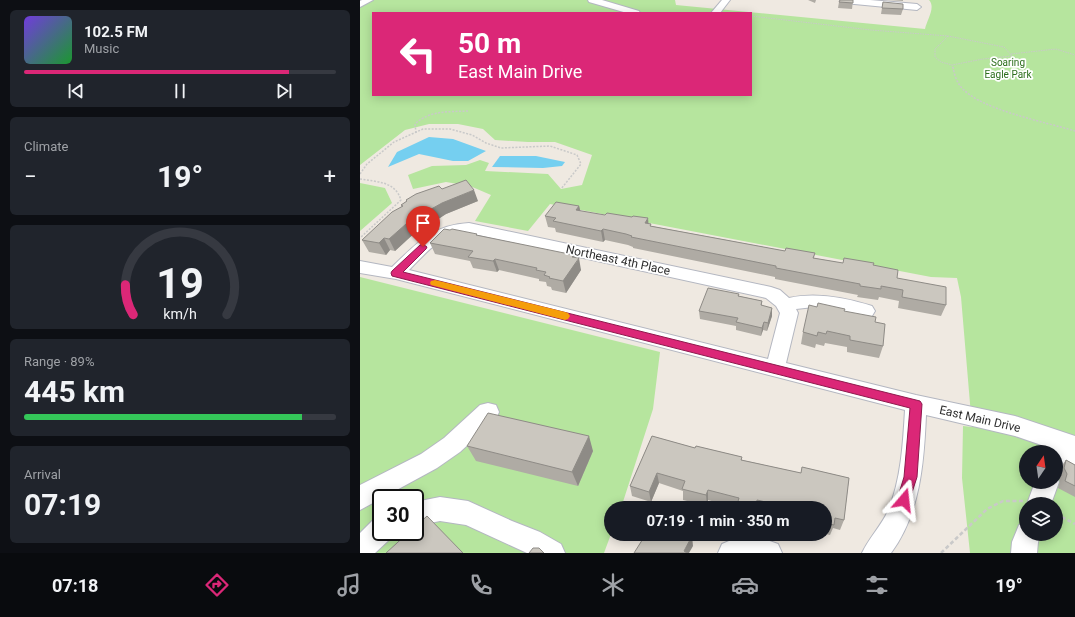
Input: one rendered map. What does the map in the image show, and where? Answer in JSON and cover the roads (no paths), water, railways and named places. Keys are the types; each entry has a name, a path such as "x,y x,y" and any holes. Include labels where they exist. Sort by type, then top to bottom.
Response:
{"street":[{"path":"360,4 369,0"},
{"path":"592,0 633,12"},
{"path":"716,12 726,0"},
{"path":"844,0 869,1 917,7"},
{"name":"Northeast 4th Place","path":"396,273 441,232 460,227 771,293 779,298 785,305"},
{"name":"East Main Drive","path":"360,267 396,273 916,404 1015,426 1064,449"},
{"path":"775,369 788,320 789,313 785,305 803,301 814,301 866,311"},
{"path":"875,553 895,523 911,477 916,404"},
{"path":"390,489 452,445 488,412"},
{"path":"1064,449 1068,457 1075,464"},
{"path":"360,498 372,495"},
{"path":"424,512 440,509 468,513 552,553"},
{"path":"360,548 372,539"},
{"path":"1024,553 1025,541"},
{"path":"731,553 743,548 758,549 769,553"}],"water":[{"path":"429,137 453,139 486,151 468,161 453,161 419,154 388,167 397,152"},
{"path":"500,156 536,156 565,162 562,166 543,168 492,167"}],"park label":[{"name":"Soaring Eagle Park","path":"1008,68"}]}
